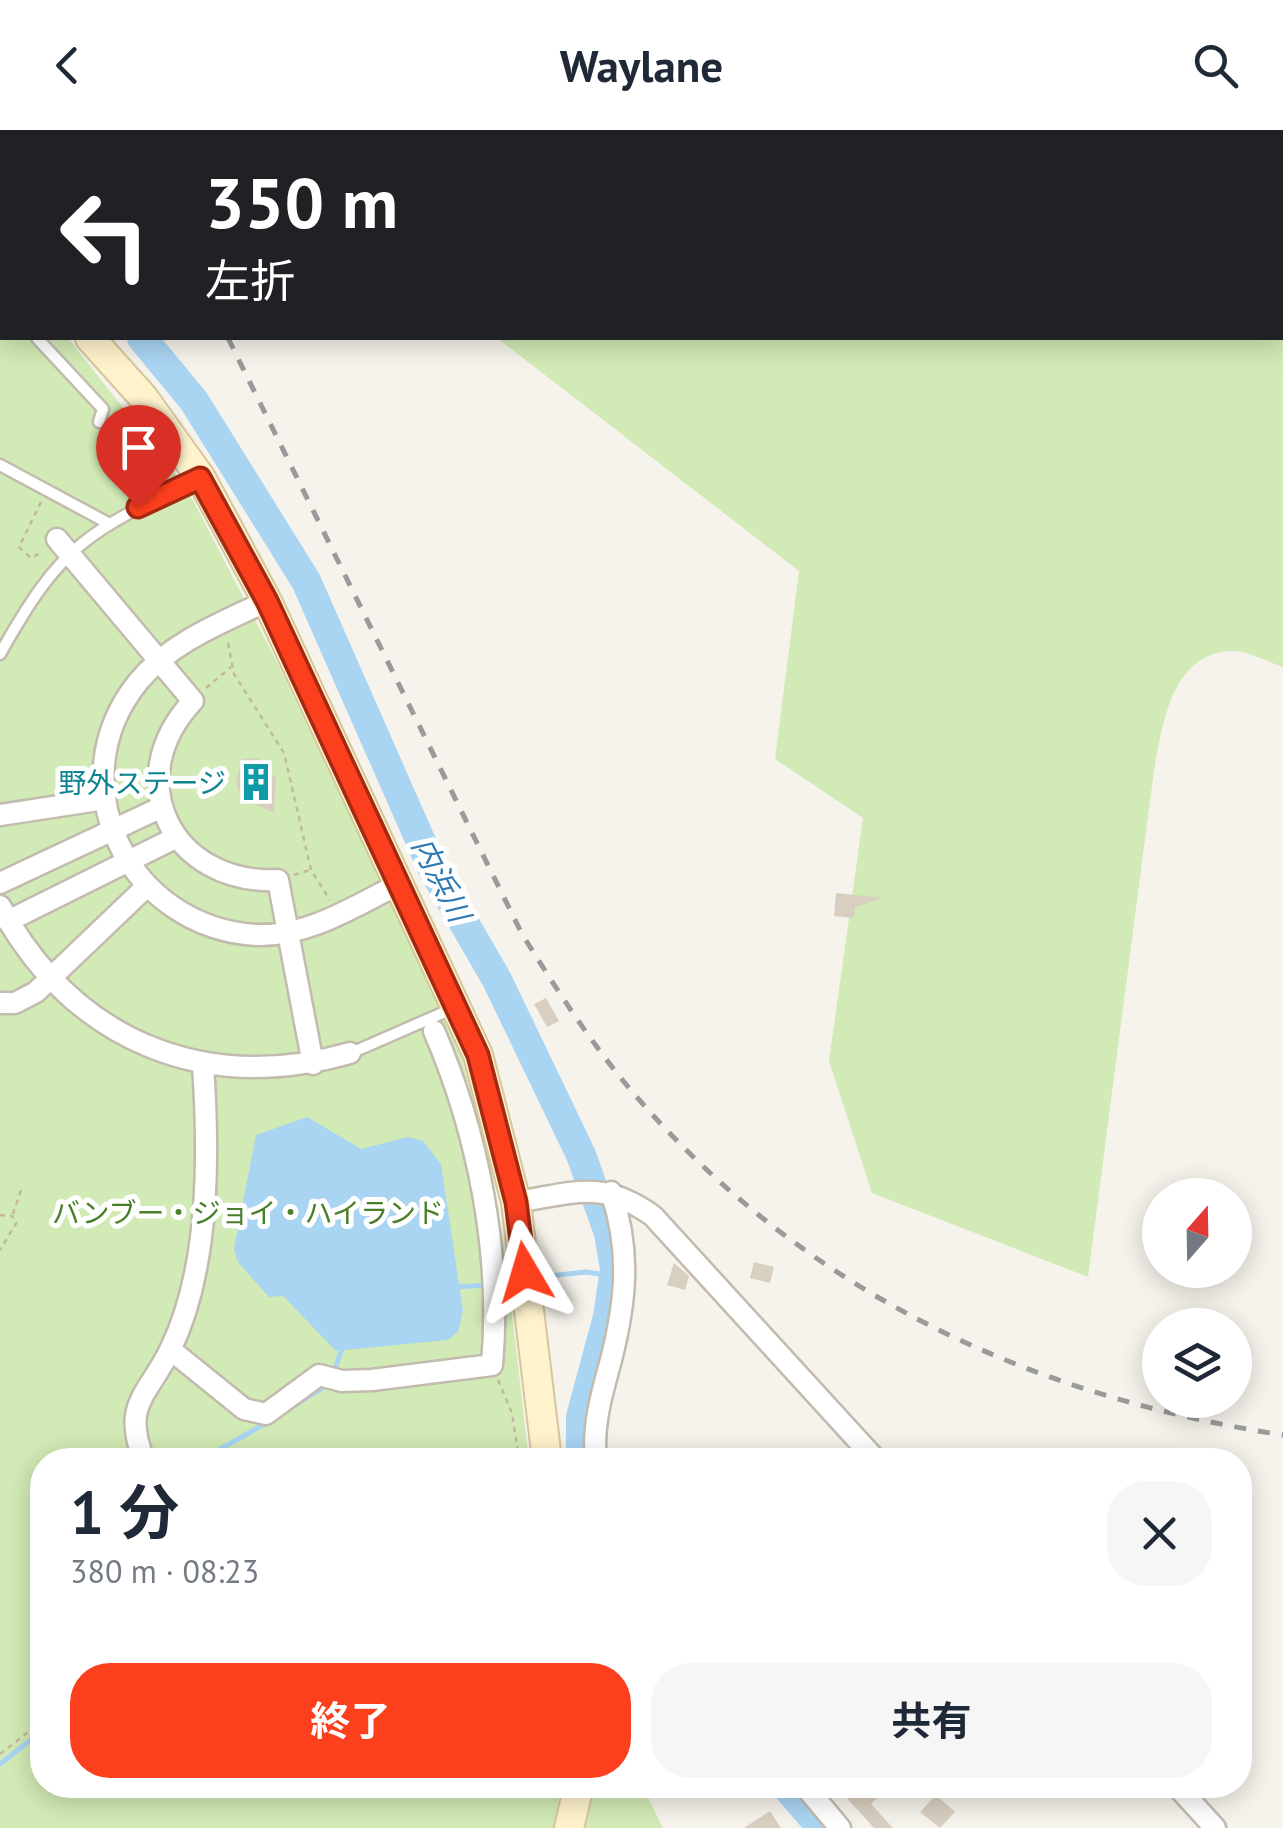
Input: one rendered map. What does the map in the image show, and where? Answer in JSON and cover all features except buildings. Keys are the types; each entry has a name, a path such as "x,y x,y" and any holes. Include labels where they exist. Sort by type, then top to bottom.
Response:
{"street":[{"path":"92,340 143,397 200,478 267,601 458,1006 498,1117 516,1202 546,1448"},
{"path":"62,545 192,700 176,718 165,742 158,776 162,807 175,838 208,867 246,880 278,880 313,1064"},
{"path":"267,601 160,659 136,685 117,720 107,749 105,800 127,862 146,887 177,911 218,928 258,935 289,933 399,884"},
{"path":"0,815 105,800"},
{"path":"0,884 162,807"},
{"path":"175,838 4,914 50,980 86,1012 130,1038 203,1065 313,1064 350,1053"},
{"path":"0,1003 22,1001 50,980 146,887"},
{"path":"171,1350 244,1409 266,1414 320,1375 342,1381 372,1380 492,1365 496,1306 483,1200 452,1073 432,1025"},
{"path":"140,1448 134,1431 135,1410 171,1350 201,1249 203,1065"},
{"path":"516,1202 598,1191 652,1216 865,1448"},
{"path":"597,1448 598,1413 626,1287 622,1223 598,1191"},
{"path":"568,1828 576,1798"},
{"path":"815,1798 840,1828"},
{"path":"1188,1798 1215,1828"}],"lane":[{"path":"38,340 103,409 99,422"},
{"path":"0,465 106,522"},
{"path":"0,654 62,545 200,478"},
{"path":"350,1053 432,1025 458,1006"}],"path":[{"path":"225,622 232,666 284,753 311,870 339,914"},
{"path":"192,700 232,666"},
{"path":"12,1216 22,1187"},
{"path":"0,1214 12,1216 17,1222 0,1250"},
{"path":"492,1365 512,1413 517,1448"},
{"path":"0,1754 30,1731"}],"green space":[{"name":"バンブー・ジョイ・ハイランド","path":"0,340 70,340 187,489 278,664 455,1038 482,1124 504,1245 528,1448 30,1448 30,1798 648,1798 663,1828 0,1828"},
{"path":"500,340 1283,340 1283,667 1237,651 1211,655 1195,664 1183,678 1166,713 1154,770 1088,1277 872,1193 829,1061 863,818 775,759 799,571"}],"water":[{"path":"307,1117 361,1149 408,1137 423,1141 441,1164 463,1311 458,1332 447,1340 336,1351 283,1296 269,1297 237,1261 234,1248 256,1135"}],"waterway":[{"name":"内浜川","path":"144,340 194,401 306,581 433,869 497,980 581,1155 609,1233 615,1269 608,1317 581,1417 581,1448"},
{"path":"540,1277 586,1272 614,1276"},
{"path":"455,1287 488,1285"},
{"path":"334,1371 342,1349"},
{"path":"294,1406 327,1385"},
{"path":"222,1448 268,1422"},
{"path":"0,1764 30,1740"},
{"name":"内浜川","path":"796,1798 822,1828"}],"railway":[{"path":"229,340 522,934 604,1057 701,1165 772,1226 848,1279 928,1324 1011,1362 1098,1393 1189,1417 1283,1435"}],"place":[{"name":"野外ステージ","path":"256,782"}],"route":[{"path":"138,507 200,478 267,601 478,1055 498,1117 516,1202 525,1272"}]}
